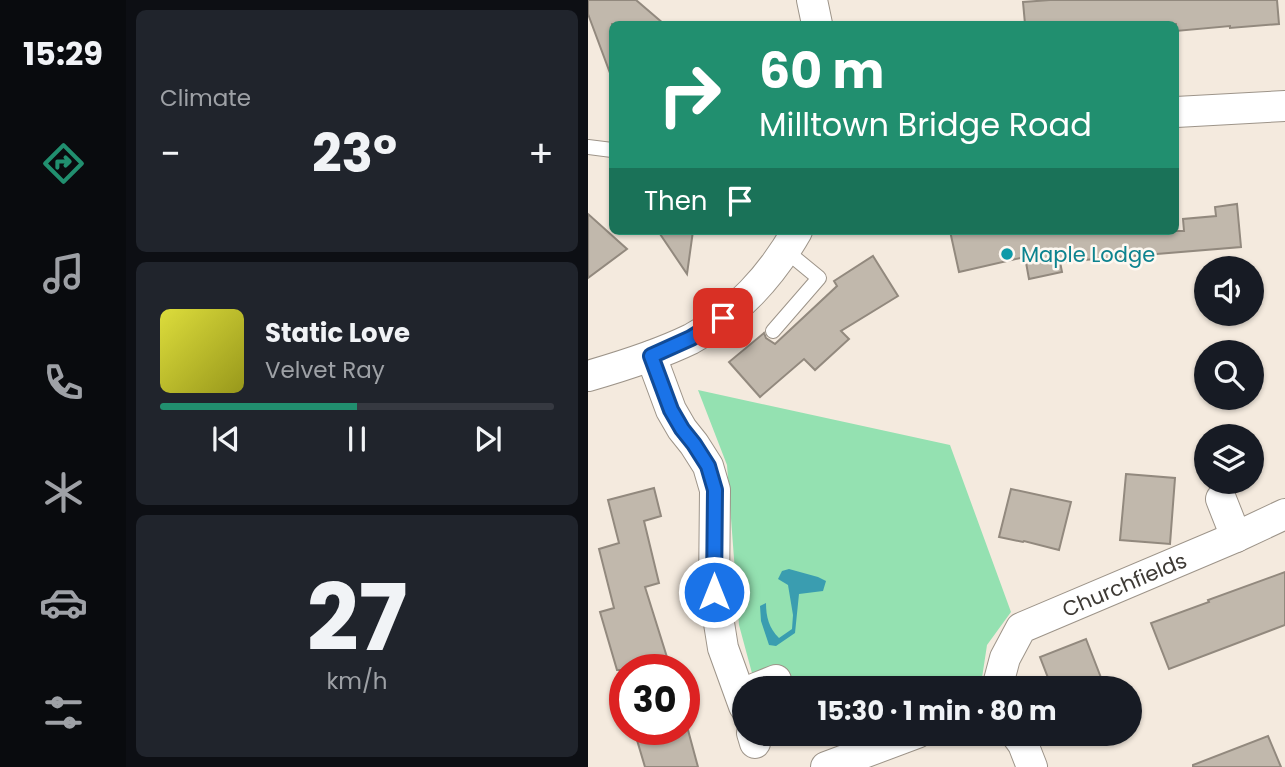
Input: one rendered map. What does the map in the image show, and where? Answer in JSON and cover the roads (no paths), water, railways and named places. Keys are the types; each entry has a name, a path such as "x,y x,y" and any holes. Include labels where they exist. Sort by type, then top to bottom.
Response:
{"street":[{"path":"813,0 816,21"},
{"path":"1179,113 1285,106"},
{"path":"588,376 651,356 691,338 723,318 770,272 791,241"},
{"path":"651,356 671,410 708,466 715,490 714,592 723,648 741,676"},
{"path":"1221,499 1236,537"},
{"name":"Churchfields","path":"1000,676 1005,657 1021,628 1285,514"},
{"path":"826,767 882,746"},
{"path":"1024,746 1032,767"}],"lane":[{"path":"588,147 609,150"},
{"path":"773,331 819,278 791,241"}],"water":[{"path":"789,569 826,581 823,591 799,594 795,633 776,646 769,645 761,621 760,606 766,603 769,622 779,638 792,629 793,615 788,585 778,579 782,571"}],"place":[{"name":"Maple Lodge","path":"1007,254"}]}
